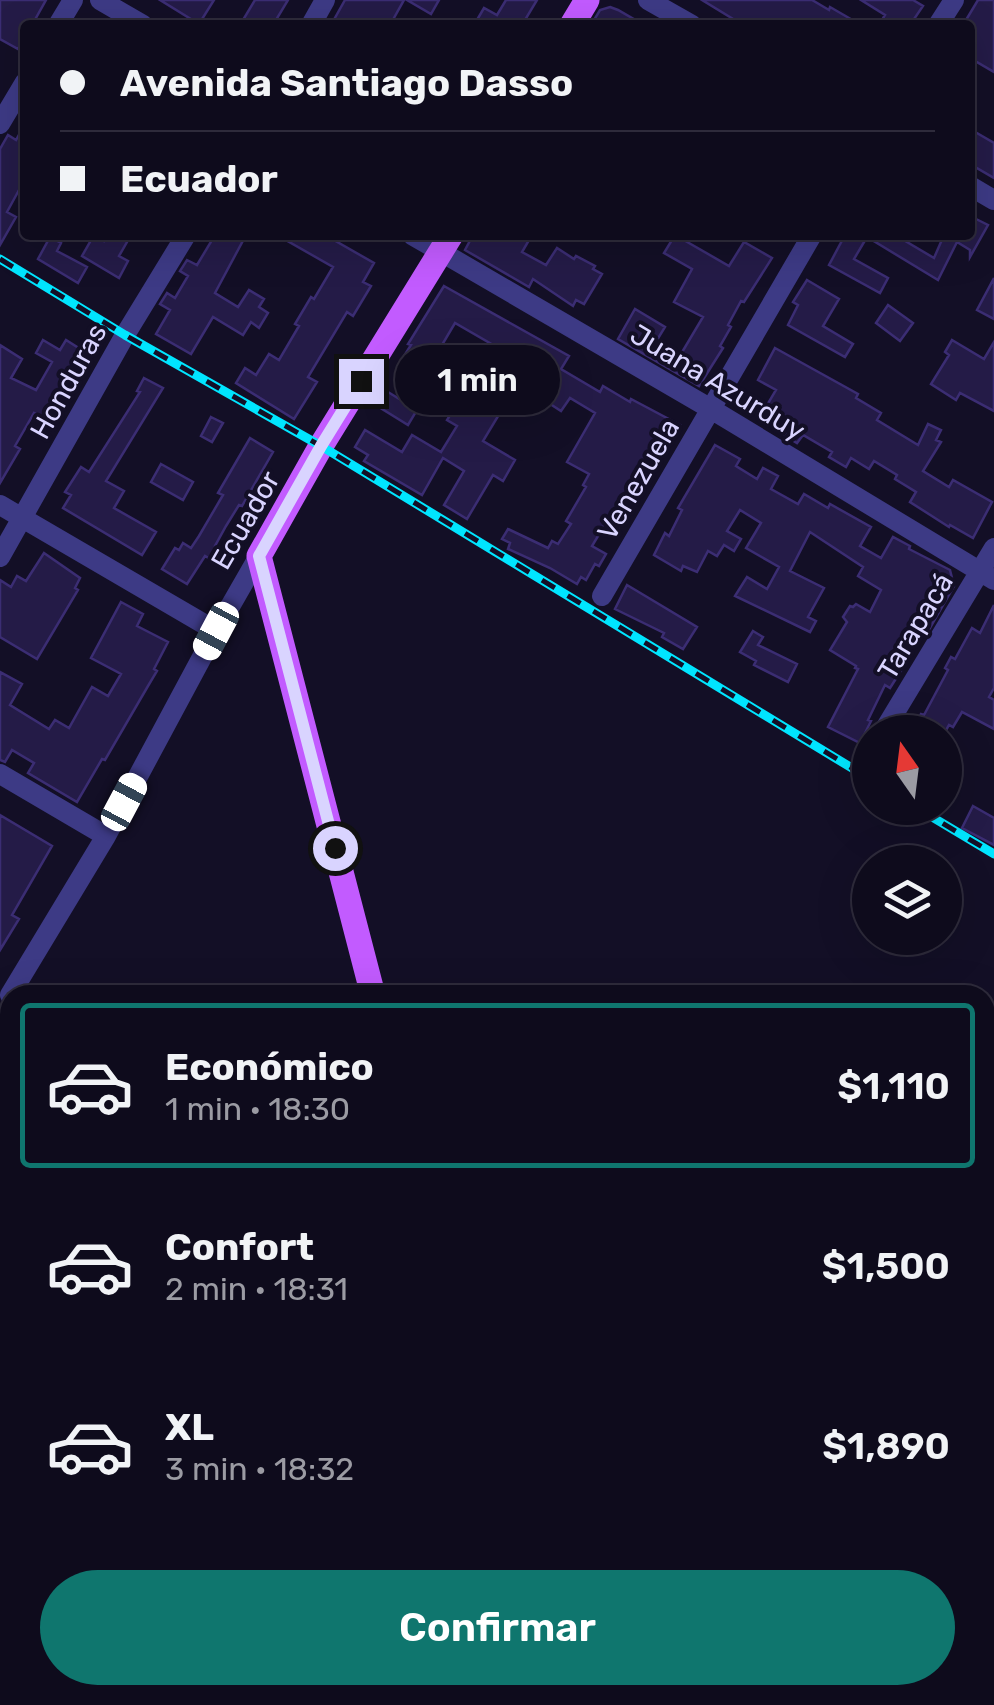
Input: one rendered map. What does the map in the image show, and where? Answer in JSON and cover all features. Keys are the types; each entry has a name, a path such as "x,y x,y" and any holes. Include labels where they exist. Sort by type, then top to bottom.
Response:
{"main road":[{"name":"Ecuador","path":"259,556 321,446 446,243"},
{"path":"259,556 370,985"}],"street":[{"path":"100,0 134,20"},
{"path":"648,0 683,20"},
{"path":"0,124 20,90"},
{"name":"Honduras","path":"0,557 183,240"},
{"name":"Venezuela","path":"602,596 809,240"},
{"name":"Juana Azurduy","path":"446,243 987,576"},
{"path":"0,505 216,631"},
{"name":"Tarapacá","path":"895,715 987,576 994,548"},
{"name":"Ecuador","path":"16,985 106,836 259,556"},
{"path":"0,774 106,836"}],"building":[{"path":"0,0 46,0 35,20 20,20 18,49 0,39"},
{"path":"160,0 214,0 202,20 192,20"},
{"path":"255,0 288,0 276,20 243,20"},
{"path":"345,0 404,0 393,20 334,20"},
{"path":"407,0 439,0 431,14"},
{"path":"506,0 537,0 525,20 477,20 484,8 497,15"},
{"path":"702,0 812,0 852,20 735,20"},
{"path":"861,0 913,0 923,6 913,20 882,20 885,15"},
{"path":"978,0 994,0 994,72 975,61 975,20 966,20"},
{"path":"610,7 635,20 594,20 600,10"},
{"path":"975,132 994,143 994,178 975,167"},
{"path":"20,133 20,188 7,212 16,217 0,245 0,149 8,135 16,140"},
{"path":"975,218 988,225 970,257 970,250 957,242 938,280 872,240 903,240 934,258 942,240 975,240"},
{"path":"48,240 56,240 61,243 57,251 87,267 78,283 38,259"},
{"path":"91,240 128,240 119,256 128,261 119,278 82,256"},
{"path":"212,240 243,240 215,293 238,307 249,290 264,299 259,307 268,313 259,328 251,322 243,335 213,317 191,354 156,334 170,310 160,304 167,293 175,298 188,276 180,271 187,260 197,265"},
{"path":"286,240 334,240 374,263 363,282 371,286 353,316 347,312 308,377 317,382 294,419 236,383 245,368 256,375 269,354 279,360 299,326 295,324 333,267"},
{"path":"470,240 529,240 522,252 546,265 557,248 595,266 593,269 602,274 584,304 576,300 573,306 533,279 529,287 465,250"},
{"path":"672,240 684,240 729,266 744,242 772,258 744,302 741,301 728,325 731,327 720,346 723,348 699,386 618,339 635,309 665,327 657,340 681,354 703,317 674,302 692,269 664,253"},
{"path":"842,240 865,240 854,259 888,278 880,293 829,265"},
{"path":"994,278 994,319 977,310"},
{"path":"807,280 839,299 823,326 853,344 845,357 788,325 798,305 793,302"},
{"path":"444,286 569,356 561,369 600,392 603,386 680,425 616,532 604,526 592,546 606,554 586,580 581,577 577,584 508,549 510,543 502,539 508,529 548,548 552,541 558,544 571,524 566,521 586,487 583,485 589,474 567,462 595,413 570,398 561,411 518,383 483,441 515,460 503,481 493,475 467,519 444,505 464,471 443,458 422,495 364,461 368,455 355,447 365,430 402,452 412,435 441,452 457,426 447,420 457,404 464,408 500,349 455,323 433,360 446,368 435,386 399,364"},
{"path":"888,305 913,323 900,341 876,323"},
{"path":"43,340 60,350 66,340 88,354 51,422 34,413 15,446 20,449 0,483 0,345 22,359 11,378 36,390 52,362 36,353"},
{"path":"952,340 984,359 994,342 994,411 960,393 956,400 931,384 949,355 945,352"},
{"path":"775,348 858,394 856,398 881,413 877,420 918,445 928,424 941,430 936,440 941,442 923,471 949,487 953,480 992,502 973,538 910,502 916,492 874,461 869,469 851,458 846,467 829,457 832,452 803,435 797,443 760,417 776,390 758,380"},
{"path":"144,378 163,388 106,481 124,491 114,508 156,532 142,555 63,508 71,495 65,492 81,467 89,472 140,392 137,391"},
{"path":"388,392 417,410 408,425 379,407"},
{"path":"211,417 223,423 212,442 201,436"},
{"path":"250,438 273,452 226,526 212,560 205,556 187,584 162,569 175,548 179,550 183,543 191,548 223,495 218,493"},
{"path":"715,445 740,459 736,466 757,479 763,468 778,476 771,489 798,504 804,494 871,527 860,546 881,558 893,537 950,570 954,586 927,633 914,633 898,662 904,666 890,688 885,685 870,715 852,715 852,739 828,727 858,669 830,650 847,622 843,617 850,606 856,604 870,612 881,590 858,576 863,567 810,532 790,571 824,588 808,617 816,621 810,632 735,596 747,577 767,589 779,567 746,548 761,523 740,510 727,531 741,539 734,551 724,545 717,556 708,551 697,572 683,566 681,571 654,555 665,533 669,536 682,510 678,508"},
{"path":"161,464 193,482 183,500 151,482"},
{"path":"44,553 80,578 75,588 78,590 37,659 0,637 0,580 11,587 17,576 26,581"},
{"path":"627,585 697,627 683,649 662,637 664,633 615,609"},
{"path":"121,602 143,614 137,626 168,642 154,669 157,671 77,802 28,773 34,763 12,750 5,762 0,760 0,672 22,684 10,705 49,729 55,720 69,728 92,687 108,696 121,674 91,658"},
{"path":"994,605 994,688 989,697 994,700 994,729 962,712 924,715 951,657 955,659 972,628 980,633"},
{"path":"753,631 763,637 758,645 797,664 788,682 754,665 756,661 740,652"},
{"path":"973,806 994,818 994,845 962,828"},
{"path":"0,815 52,846 12,915 19,919 0,950"}],"railway":[{"path":"0,259 321,446 852,768"},
{"path":"945,825 994,854"}],"route":[{"path":"335,848 259,556 361,381"}]}
